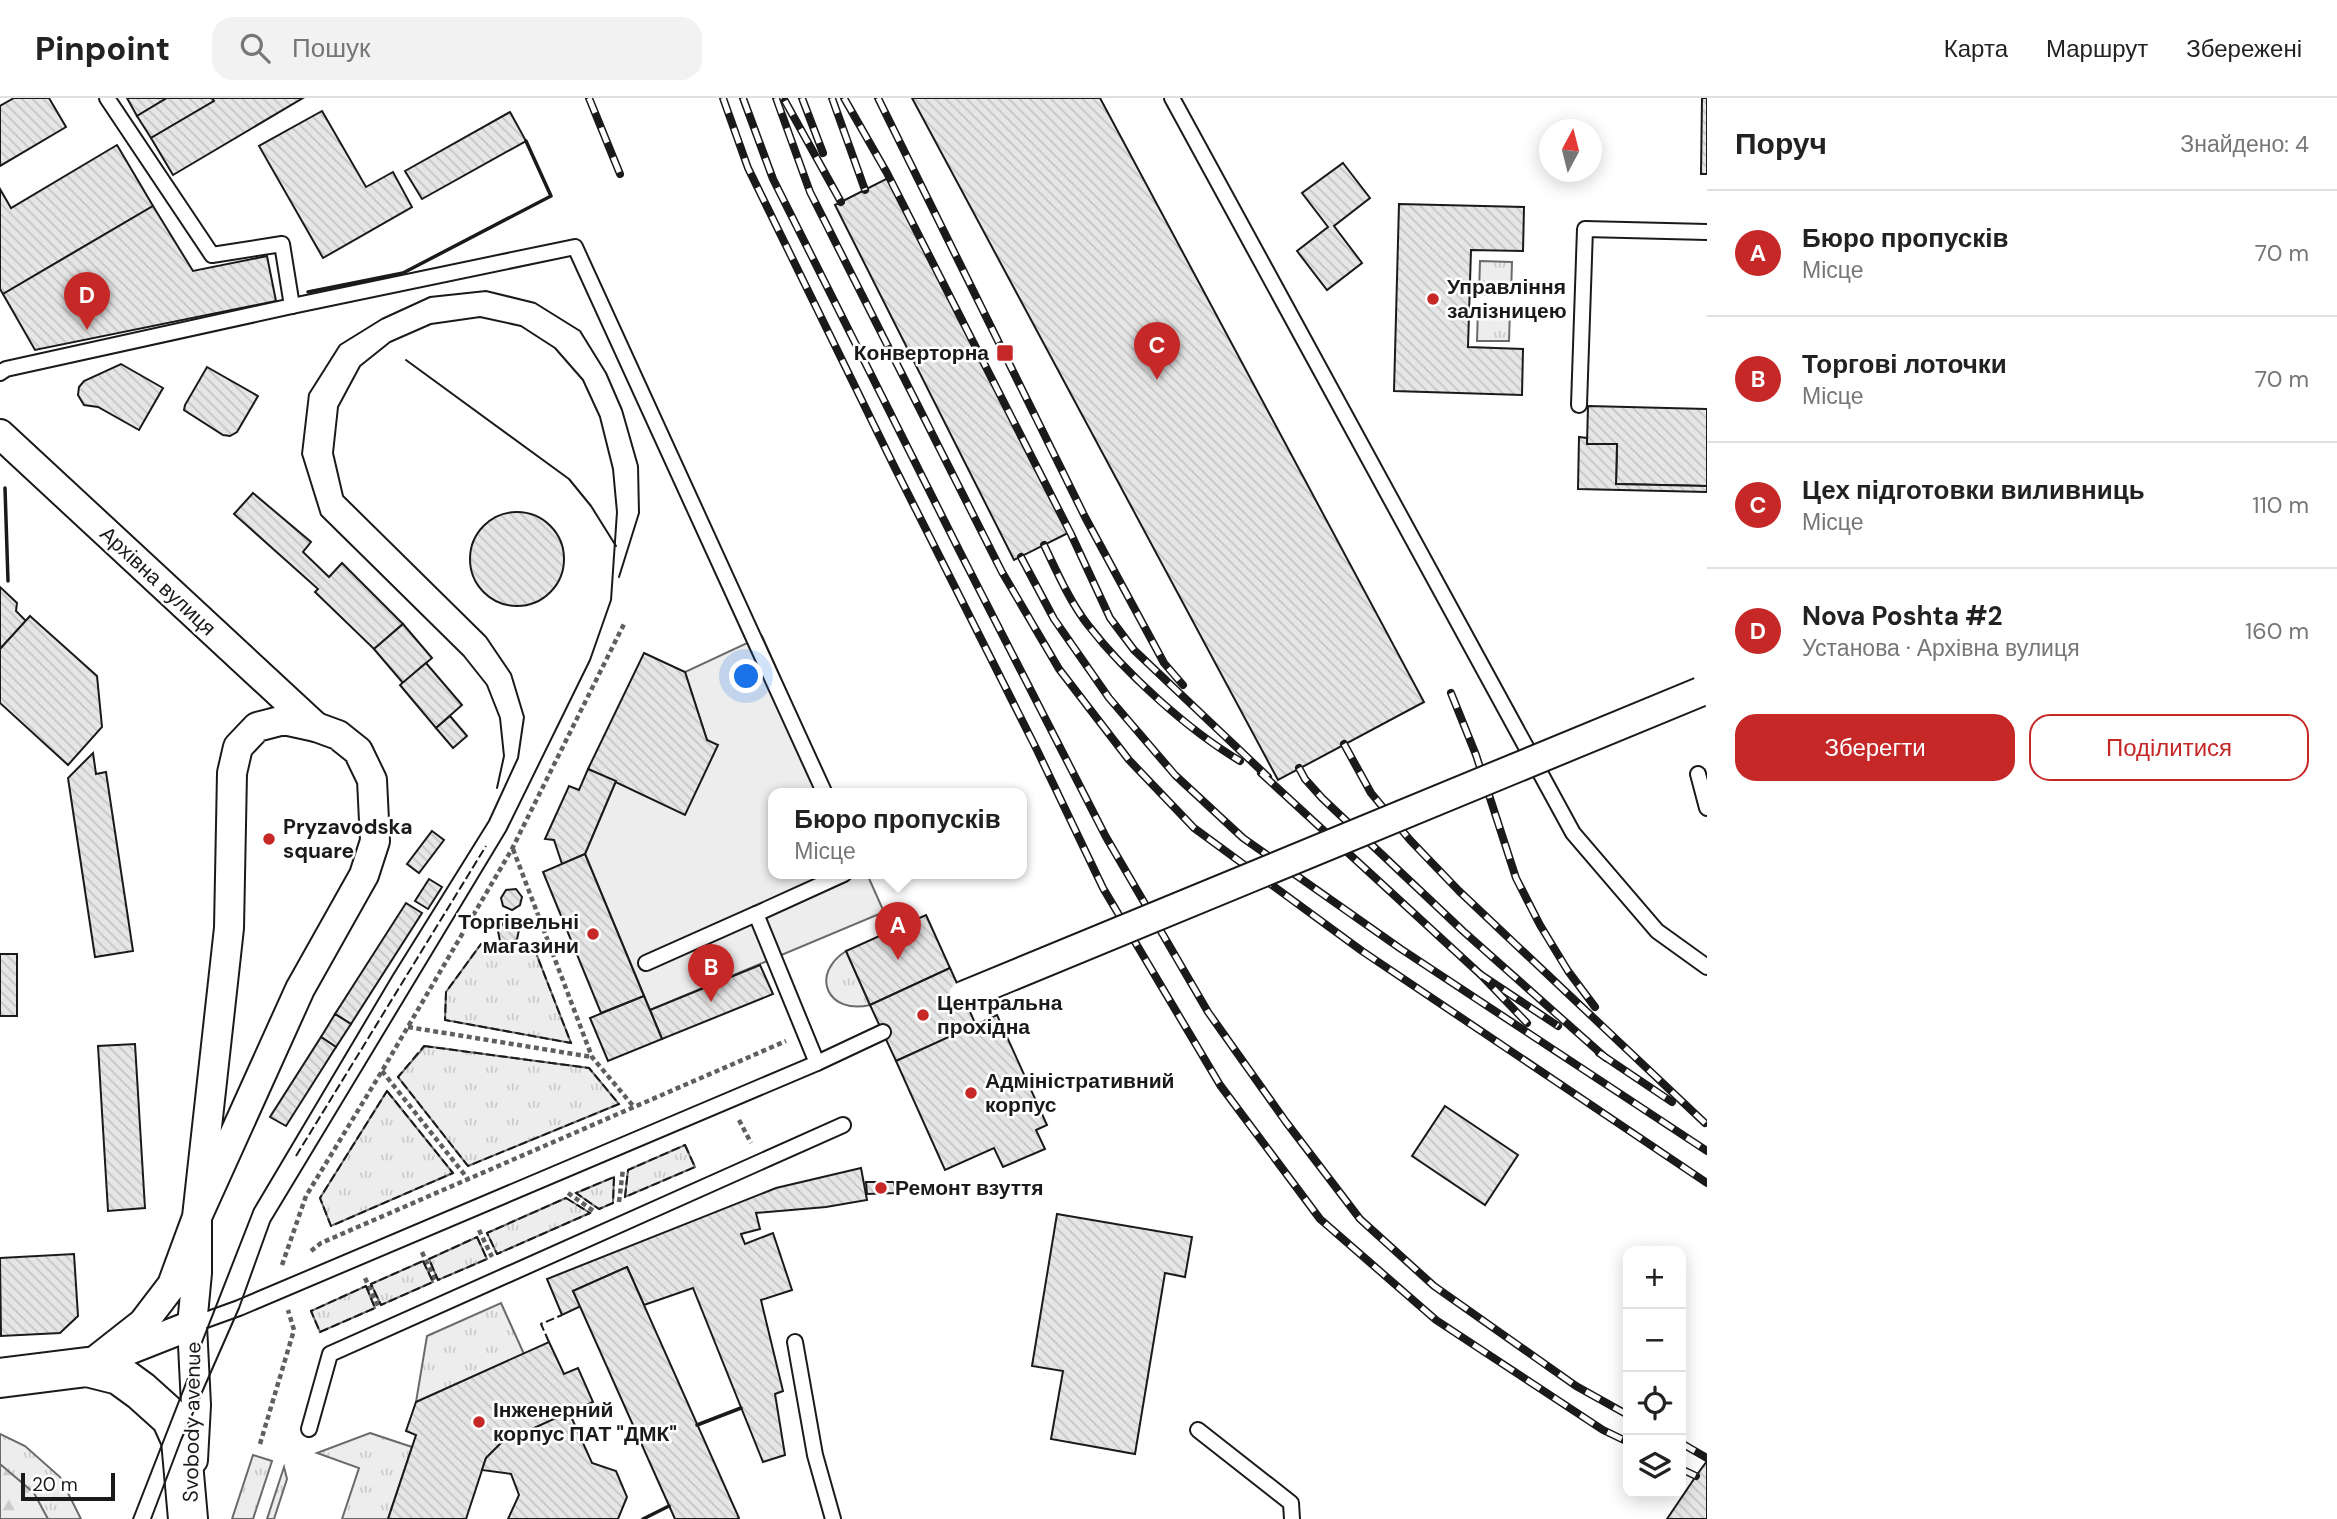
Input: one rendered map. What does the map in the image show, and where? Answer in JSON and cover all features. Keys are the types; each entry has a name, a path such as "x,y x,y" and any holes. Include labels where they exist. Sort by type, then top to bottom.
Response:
{"main road":[{"path":"0,1378 87,1367 119,1376 141,1391 171,1419 181,1440 189,1519"}],"street":[{"name":"Архівна вулиця","path":"0,434 316,727"},
{"path":"963,996 1703,691"},
{"path":"87,1367 144,1323 172,1285 197,1217 300,989 364,876 375,841 372,780 358,751 338,735 284,720 257,727 238,747 232,773 229,928 197,1217"},
{"name":"Svobody avenue","path":"189,1519 196,1405 192,1325 197,1273 197,1217"},
{"path":"87,1367 192,1325"}],"lane":[{"path":"107,98 212,255 282,244 292,306"},
{"path":"1172,98 1573,833 1657,931 1707,967"},
{"path":"1579,405 1584,229 1707,232"},
{"path":"0,373 6,369 292,306 575,247 822,788"},
{"path":"1698,774 1707,808"},
{"path":"646,963 833,879"},
{"path":"756,914 817,1063"},
{"path":"192,1325 283,1290 817,1063 883,1032"},
{"path":"309,1429 330,1354 843,1125"},
{"path":"795,1342 815,1455 833,1519"},
{"path":"1198,1430 1291,1503 1292,1519"}],"path":[{"path":"289,1267 279,1275 306,1196 513,849 625,622"},
{"path":"513,849 592,1057 634,1107"},
{"path":"408,1027 592,1057"},
{"path":"300,1259 321,1243 804,1033"},
{"path":"382,1071 468,1179"},
{"path":"547,1178 616,1226 626,1144"},
{"path":"470,1210 501,1278"},
{"path":"260,1444 294,1329 283,1290"}],"green space":[{"path":"1480,261 1512,262 1511,295 1479,294"},
{"path":"1478,308 1510,309 1509,341 1477,341"},
{"path":"481,944 536,953 571,1043 445,1020 446,992"},
{"path":"846,951 870,1005 855,1007 843,1004 834,999 828,991 828,971"},
{"path":"425,1046 589,1068 619,1104 468,1166 398,1077"},
{"path":"387,1091 453,1173 331,1226 320,1198"},
{"path":"685,1145 695,1167 625,1197 628,1170"},
{"path":"614,1177 613,1203 599,1209 576,1193"},
{"path":"566,1198 590,1213 497,1254 487,1233"},
{"path":"477,1237 487,1259 438,1280 429,1259"},
{"path":"423,1261 433,1282 381,1305 371,1284"},
{"path":"366,1286 375,1308 320,1332 311,1311"},
{"path":"501,1303 524,1354 416,1402 427,1336"},
{"path":"370,1433 412,1447 388,1519 342,1519 359,1468 317,1453"},
{"path":"0,1434 25,1446 60,1477 81,1519 0,1519"},
{"path":"253,1455 272,1461 253,1519 232,1519"},
{"path":"0,1464 34,1493 48,1519 0,1519"},
{"path":"284,1467 287,1479 274,1519 267,1519"}],"shaded area":[{"path":"762,636 829,788 768,788 768,879 869,879 884,912 650,1010 585,854 616,781 707,740 685,672"}],"building":[{"path":"14,98 49,98 66,127 0,166 0,106"},
{"path":"127,98 167,98 137,116"},
{"path":"167,98 212,98 214,101 151,138 137,116"},
{"path":"212,98 303,98 173,175 151,138 214,101"},
{"path":"912,98 1100,98 1424,702 1278,780"},
{"path":"1702,98 1707,98 1707,174 1701,174"},
{"path":"322,111 366,187 393,172 412,207 323,258 259,146"},
{"path":"510,112 526,141 422,199 405,171"},
{"path":"117,145 153,206 3,294 0,289 0,189 11,208"},
{"path":"1343,163 1370,198 1334,226 1362,263 1327,290 1297,251 1328,227 1302,193"},
{"path":"888,178 1068,533 1014,560 835,205"},
{"name":"Управління залізницею","path":"1399,204 1524,207 1523,251 1471,250 1468,347 1523,349 1522,395 1394,391"},
{"path":"153,206 193,271 267,256 276,301 35,350 3,294"},
{"path":"121,364 163,388 139,430 98,407 84,405 78,395 79,387 84,381"},
{"path":"207,367 258,396 237,432 230,436 223,435 184,410"},
{"path":"1588,406 1707,409 1707,486 1616,484 1617,444 1587,444"},
{"path":"1579,437 1587,438 1587,444 1617,444 1616,484 1707,486 1707,492 1578,489"},
{"path":"253,493 311,542 303,552 329,577 342,563 403,624 374,649 315,592 318,589 234,514"},
{"path":"517,512 535,516 550,526 560,541 564,559 560,577 550,592 535,602 517,606 499,602 484,592 474,577 470,559 474,541 484,526 499,516"},
{"path":"0,587 17,603 16,611 26,621 0,649"},
{"path":"30,616 97,676 102,727 68,765 0,703 0,649"},
{"path":"403,624 432,658 403,683 374,649"},
{"path":"644,653 685,672 707,740 718,745 685,815 588,769"},
{"path":"426,663 462,705 436,728 400,685"},
{"path":"450,716 467,736 453,748 436,728"},
{"path":"93,753 96,774 106,772 133,951 95,957 68,778"},
{"path":"588,769 616,781 585,854 562,864 554,840 545,839 569,786 579,790"},
{"path":"432,831 444,840 419,873 407,864"},
{"name":"Торгівельні магазини","path":"585,854 644,996 601,1013 543,872"},
{"path":"429,879 442,887 428,909 415,901"},
{"path":"516,889 522,897 520,905 512,910 503,906 501,898 506,890"},
{"path":"406,903 422,913 351,1024 335,1014"},
{"path":"926,915 950,968 870,1005 846,951"},
{"path":"503,923 513,923 519,930 517,939 509,944 500,941 498,931"},
{"path":"0,954 17,954 17,1016 0,1016"},
{"path":"760,965 773,994 662,1039 650,1010"},
{"name":"Центральна прохідна","path":"950,968 976,1025 896,1061 870,1005"},
{"path":"644,996 662,1039 608,1061 590,1018"},
{"path":"335,1014 351,1024 336,1047 321,1037"},
{"name":"Адміністративний корпус","path":"997,1015 1047,1125 1036,1130 1045,1149 1003,1167 994,1148 945,1170 896,1061"},
{"path":"321,1037 336,1047 286,1126 270,1117"},
{"path":"135,1044 145,1208 108,1211 98,1046"},
{"path":"1445,1106 1518,1155 1485,1205 1412,1156"},
{"path":"861,1168 867,1200 826,1207 756,1213 760,1229 741,1234 745,1244 773,1233 792,1290 761,1300 783,1391 775,1394 785,1455 763,1462 693,1288 644,1305 627,1267 573,1291 581,1306 562,1315 547,1279 776,1188"},
{"name":"Ремонт взуття","path":"866,1182 894,1182 896,1193 867,1194"},
{"path":"1057,1214 1192,1237 1185,1277 1165,1273 1135,1454 1051,1439 1063,1371 1032,1366"},
{"path":"74,1254 78,1316 60,1333 1,1336 0,1258"},
{"path":"627,1267 739,1518 737,1519 675,1519 573,1291"},
{"name":"Інженерний корпус ПАТ \"ДМК\"","path":"549,1342 564,1374 578,1368 593,1402 501,1443 486,1458 466,1519 388,1519 416,1435 406,1431 416,1402"},
{"path":"569,1412 592,1463 616,1471 627,1497 618,1519 508,1519 519,1495 511,1474 482,1470 486,1458 501,1443"},
{"path":"1707,1461 1707,1519 1667,1519 1681,1498 1686,1498 1686,1491"}],"tram line":[{"path":"497,788 504,756 500,718 487,685 464,656 321,515 302,454 309,394 340,345 382,319 430,297 486,291 535,303 580,331 606,373 622,410 638,466 639,513 619,577"},
{"path":"133,1519 254,1209 393,975 489,821 518,758 524,717 511,674 486,637 343,496 333,453 338,407 360,366 390,342 431,324 480,317 521,326 555,348 583,380 600,417 613,469 617,512 611,600 590,660 506,831 270,1222 239,1308 181,1440 151,1519"},
{"path":"406,360 569,479 591,506 616,546"}],"railway":[{"path":"589,98 620,174"},
{"path":"723,98 748,168 1103,888 1220,1085 1320,1219 1436,1320 1603,1430 1623,1440"},
{"path":"743,98 773,179 960,552 1106,837 1208,1012 1286,1122 1360,1219 1434,1286 1576,1386 1623,1412"},
{"path":"776,98 810,192 1002,572 1059,669 1129,760 1194,828 1362,951 1707,1183"},
{"path":"802,98 823,153"},
{"path":"832,98 865,190"},
{"path":"844,98 887,173 1071,534 1110,618 1134,650 1268,777"},
{"path":"878,98 1085,517 1164,663 1183,685"},
{"path":"785,101 841,202"},
{"path":"1044,545 1081,616 1120,662 1179,717 1240,761"},
{"path":"1021,557 1054,619 1109,698 1175,775 1243,838 1401,949 1707,1151"},
{"path":"1451,693 1476,755 1516,878 1568,971 1595,1007"},
{"path":"1344,744 1371,793 1410,840 1459,891 1705,1123"},
{"path":"1299,768 1322,798 1463,931 1606,1058"},
{"path":"1261,773 1480,974"},
{"path":"1527,1023 1480,974 1558,1026"},
{"path":"1599,1053 1672,1102"},
{"path":"1686,1446 1707,1458"},
{"path":"1686,1471 1696,1476"}],"fence":[{"path":"296,1156 486,846"},
{"path":"481,944 536,953 571,1043 445,1020 446,992 481,944"},
{"path":"424,1046 589,1068 619,1104 468,1166 398,1077 424,1046"},
{"path":"387,1091 453,1173 331,1226 320,1198 387,1091"},
{"path":"685,1145 695,1167 625,1197 628,1170 685,1145"},
{"path":"614,1177 613,1203 599,1209 576,1193 614,1177"},
{"path":"566,1198 590,1213 497,1254 487,1233 566,1198"},
{"path":"477,1237 487,1259 438,1280 429,1259 477,1237"},
{"path":"423,1261 433,1282 381,1305 371,1284 423,1261"},
{"path":"366,1286 375,1308 320,1332 311,1311 366,1286"},
{"path":"549,1342 541,1324 562,1315"}],"wall":[{"path":"308,292 403,273 551,196 526,141"},
{"path":"5,488 8,581"},
{"path":"697,1425 741,1408"},
{"path":"643,1519 669,1506"}],"place":[{"name":"Управління залізницею","path":"1433,299"},
{"name":"Nova Poshta #2","path":"87,330"},
{"name":"Конверторна","path":"1005,353"},
{"name":"Цех підготовки виливниць","path":"1157,380"},
{"name":"Pryzavodska square","path":"269,839"},
{"name":"Торгівельні магазини","path":"593,934"},
{"name":"Бюро пропусків","path":"898,960"},
{"name":"Торгові лоточки","path":"711,1002"},
{"name":"Центральна прохідна","path":"923,1015"},
{"name":"Адміністративний корпус","path":"971,1093"},
{"name":"Ремонт взуття","path":"881,1188"},
{"name":"Інженерний корпус ПАТ \"ДМК\"","path":"479,1422"}]}
